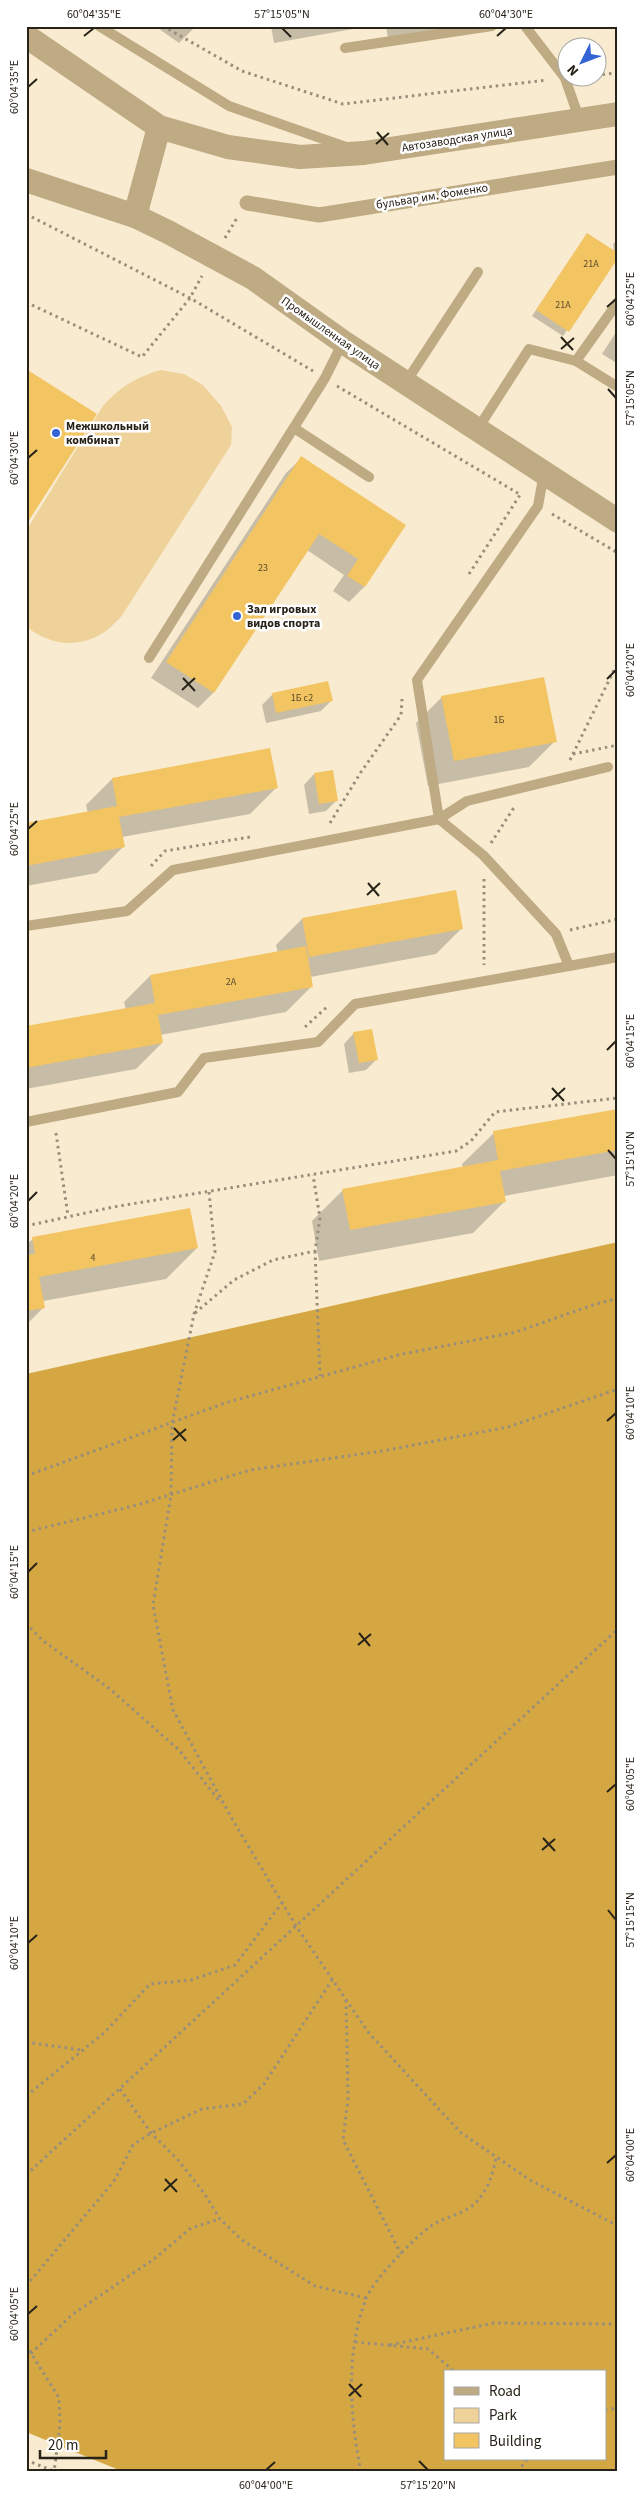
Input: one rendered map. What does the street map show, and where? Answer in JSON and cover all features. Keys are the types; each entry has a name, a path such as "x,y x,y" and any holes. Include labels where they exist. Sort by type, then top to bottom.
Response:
{"street":[{"name":"Автозаводская улица","path":"26,36 159,127 228,147 300,157 364,153 618,114"},
{"path":"135,216 159,127"},
{"name":"бульвар им. Фоменко","path":"247,203 319,215 618,167"},
{"name":"Промышленная улица","path":"26,180 135,216 253,278 343,342 477,430 615,514"}],"lane":[{"path":"99,26 229,106 364,153"},
{"path":"345,48 492,26"},
{"path":"525,26 556,66"},
{"path":"568,88 580,121"},
{"path":"405,383 478,272"},
{"path":"576,362 618,302"},
{"path":"150,658 325,378 343,342"},
{"path":"477,430 530,350 576,362 618,388"},
{"path":"294,428 369,477"},
{"path":"544,472 538,506 417,680 439,819 484,855 556,934 569,966"},
{"path":"26,926 127,911 173,870 439,819 467,801 608,767"},
{"path":"26,1122 178,1092 204,1058 318,1042 355,1004 618,958"}],"path":[{"path":"164,26 242,71 344,104 556,79"},
{"path":"32,305 142,357 190,298 247,203"},
{"path":"26,214 190,298 618,554"},
{"path":"467,576 520,495"},
{"path":"563,777 618,662"},
{"path":"322,824 332,823 361,772 401,715 403,690"},
{"path":"573,754 618,745"},
{"path":"484,855 526,788"},
{"path":"144,873 165,851 254,836"},
{"path":"484,905 484,981"},
{"path":"556,934 618,919"},
{"path":"26,1226 68,1216 456,1151 471,1142 496,1112 618,1098"},
{"path":"54,1118 68,1216"},
{"path":"313,1175 320,1218 314,1251 320,1376"},
{"path":"209,1192 215,1252 194,1314 172,1424 171,1495 153,1605 173,1710 228,1812 282,1903 368,2032 460,2132 530,2180 618,2226"},
{"path":"194,1314 234,1280 273,1260 314,1251"},
{"path":"26,1476 225,1403 398,1355 516,1332 618,1298"},
{"path":"26,1532 138,1506 250,1470 382,1452 508,1427 618,1389"},
{"path":"26,1623 42,1640 110,1689 179,1750 228,1812"},
{"path":"26,2175 618,1629"},
{"path":"26,2096 104,2033 150,1984 191,1980 234,1965 282,1903"},
{"path":"26,2286 114,2182 133,2145 151,2133 202,2109 243,2104 264,2084 332,1980"},
{"path":"346,2000 348,2098 342,2140 401,2254"},
{"path":"26,2042 82,2050"},
{"path":"120,2088 151,2133 178,2160 204,2193 220,2220 242,2240 315,2286 366,2298"},
{"path":"361,2472 352,2384 355,2342 366,2298 382,2274 431,2226 470,2208 493,2177 496,2156"},
{"path":"26,2358 73,2314 154,2259 191,2228 220,2220"},
{"path":"390,2345 494,2323 618,2324"},
{"path":"355,2342 428,2350 452,2370"},
{"path":"26,2345 59,2398 60,2425 55,2472 26,2460"},
{"path":"518,2472 526,2460"}],"green space":[{"path":"161,370 184,374 203,385 221,406 232,427 231,445 121,617 106,631 93,638 73,643 53,641 26,626 26,531 103,406 116,393 129,384"}],"shaded area":[{"path":"618,1242 618,2472 124,2472 26,2432 26,1374"}],"building":[{"path":"587,233 618,253 618,258 569,332 536,310"},
{"name":"Межшкольный комбинат","path":"26,369 97,414 26,525"},
{"path":"301,456 406,525 365,587 347,576 358,559 319,534 214,693 166,662"},
{"path":"544,677 557,742 454,761 441,696"},
{"path":"328,681 333,701 276,713 272,693"},
{"path":"270,748 278,788 119,817 125,847 26,866 26,823 117,806 112,778"},
{"path":"333,770 338,801 319,804 314,773"},
{"path":"456,890 463,929 309,957 302,918"},
{"path":"306,946 313,987 158,1015 163,1043 26,1068 26,1026 155,1003 150,975"},
{"path":"372,1029 378,1060 359,1063 353,1032"},
{"path":"618,1109 618,1150 500,1171 506,1202 350,1230 342,1189 498,1160 493,1131"},
{"path":"190,1208 198,1248 39,1277 45,1308 26,1311 26,1255 35,1254 32,1237"}],"place":[{"name":"Межшкольный комбинат","path":"56,433"},
{"name":"Зал игровых видов спорта","path":"237,616"}]}
